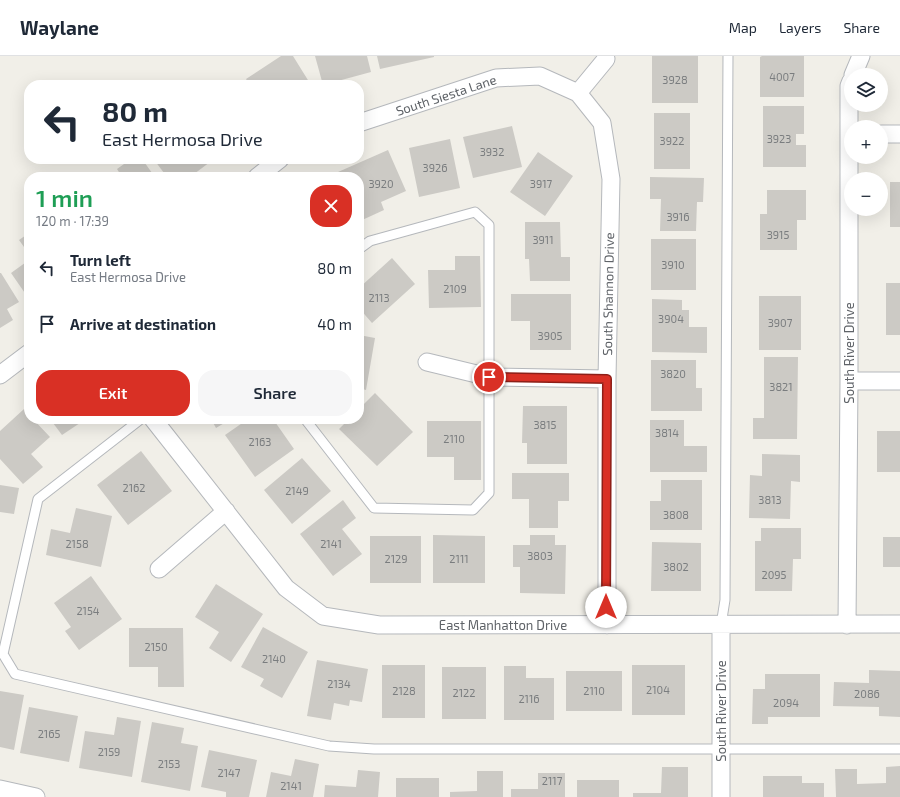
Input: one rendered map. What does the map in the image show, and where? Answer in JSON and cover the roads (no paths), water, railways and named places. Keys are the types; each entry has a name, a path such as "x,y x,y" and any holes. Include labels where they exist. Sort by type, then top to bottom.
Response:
{"street":[{"path":"856,68 860,56"},
{"path":"578,93 606,59"},
{"name":"South Siesta Lane","path":"364,121 496,78 540,76 578,93"},
{"name":"South Shannon Drive","path":"578,93 602,123 611,179 607,379 607,625"},
{"path":"888,134 900,134"},
{"path":"263,172 274,164"},
{"name":"South River Drive","path":"847,625 850,164"},
{"path":"0,375 24,357"},
{"path":"427,362 489,377 607,379"},
{"path":"849,381 900,381"},
{"name":"East Manhatton Drive","path":"157,424 286,588 323,616 379,625 900,624"},
{"path":"159,569 226,511"},
{"name":"South River Drive","path":"721,625 721,797"},
{"path":"0,789 36,797"}],"lane":[{"path":"721,625 725,600 728,56"},
{"path":"309,424 374,508 473,510 489,494 489,224 475,212 370,241 364,245"},
{"path":"135,424 38,499 3,654 15,674 328,746 374,749 900,749"}]}
